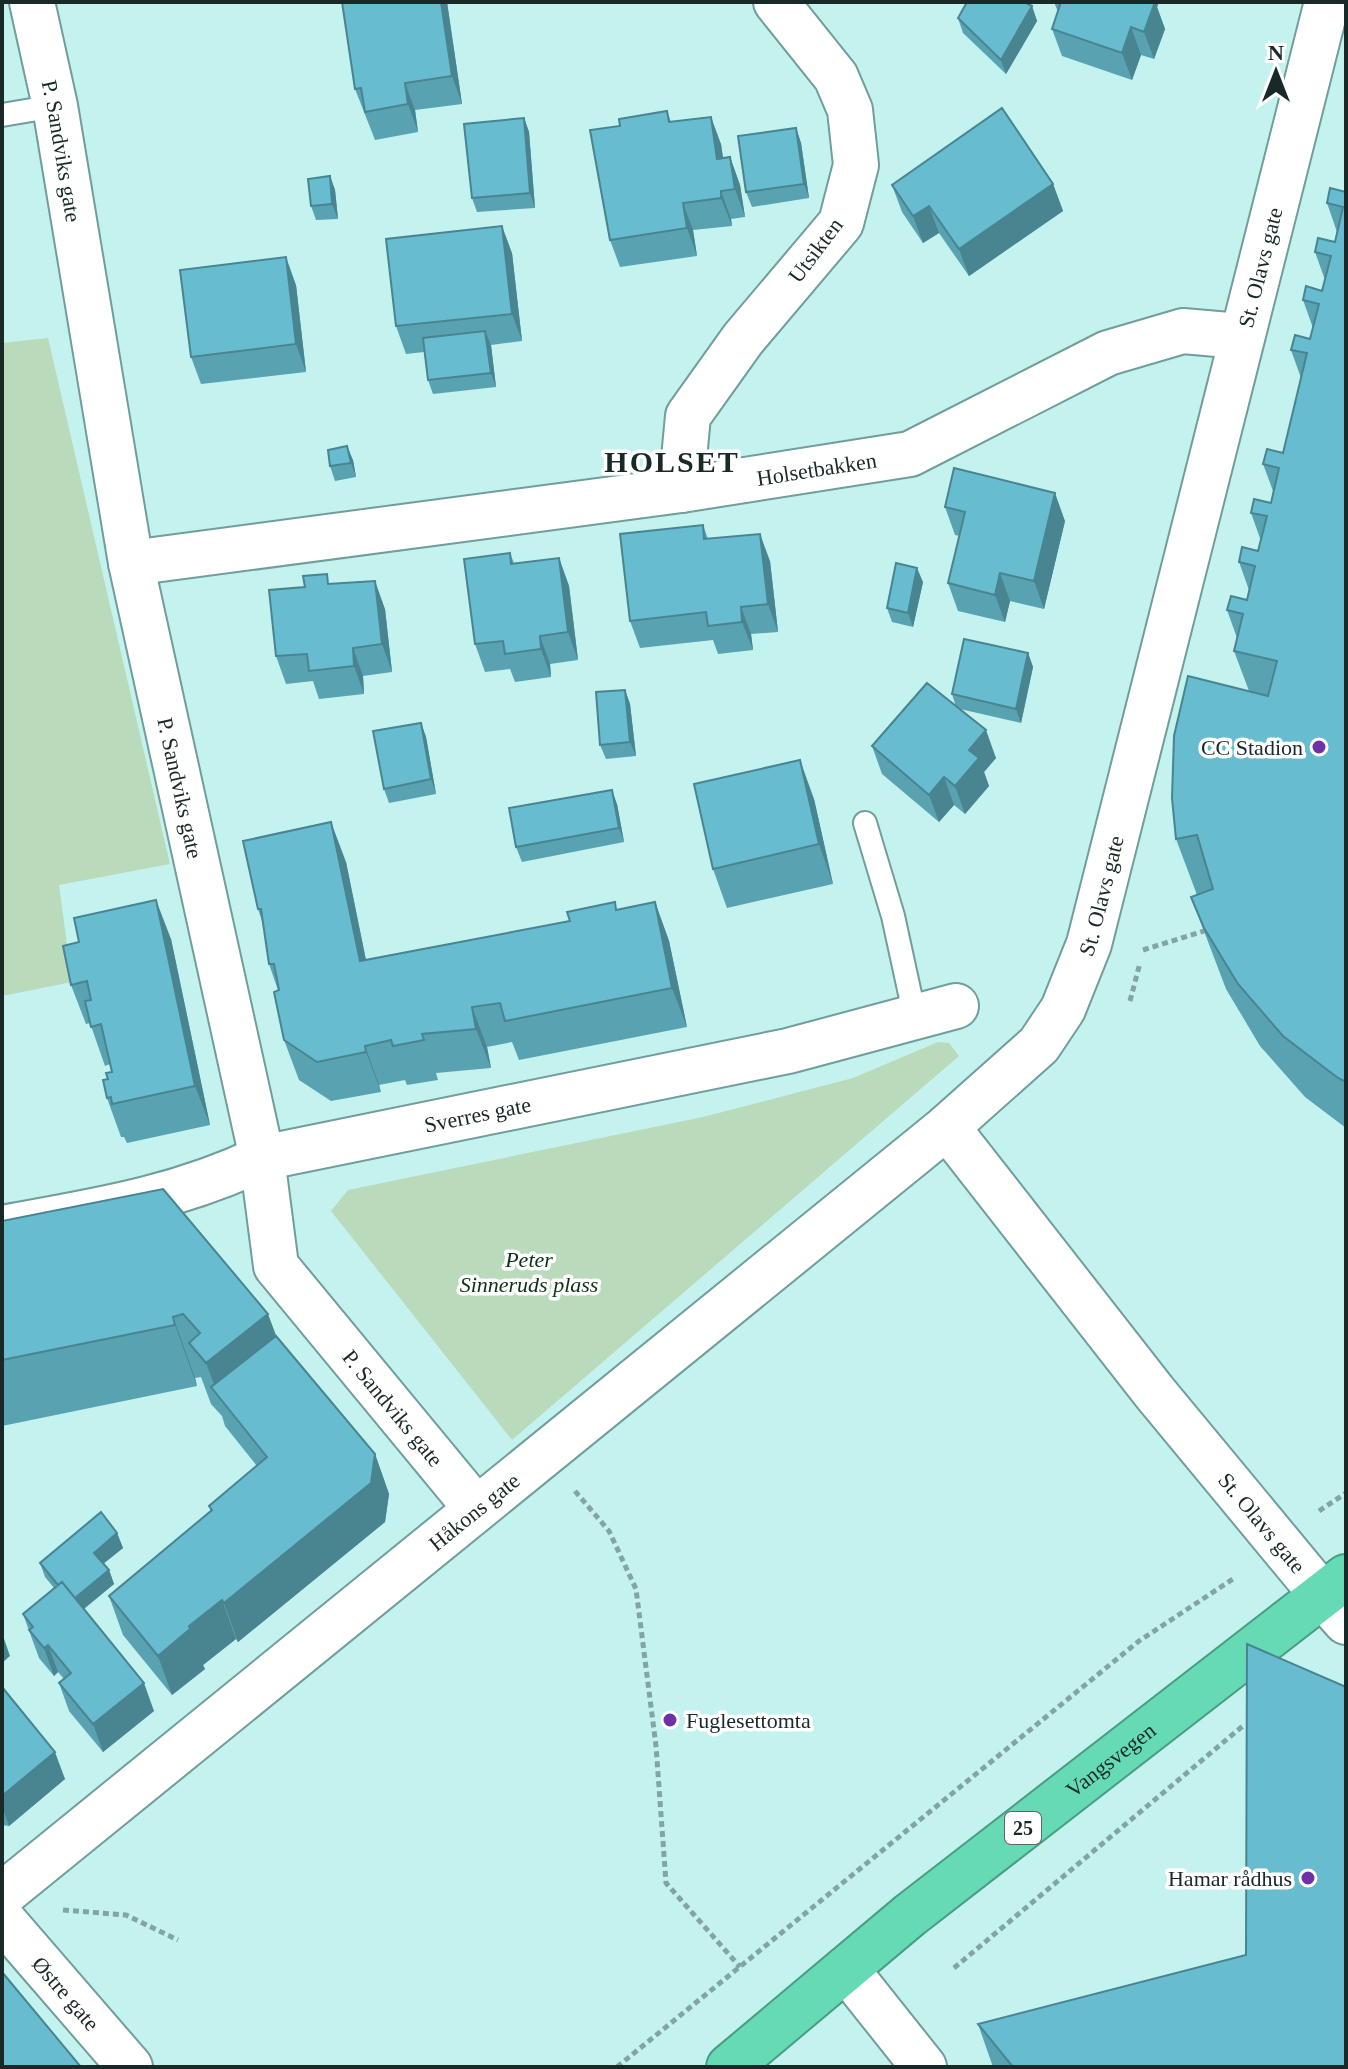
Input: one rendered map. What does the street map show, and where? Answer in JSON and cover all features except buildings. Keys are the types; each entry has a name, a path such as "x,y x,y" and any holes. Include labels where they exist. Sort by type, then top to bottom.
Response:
{"highway":[{"name":"Vangsvegen","path":"729,2067 846,1969 1338,1599"}],"street":[{"name":"P. Sandviks gate","path":"32,2 55,106 131,563 262,1158 276,1266 475,1507"},
{"name":"Utsikten","path":"681,490 688,416 743,339 841,223 856,165 850,110 836,77 776,2"},
{"name":"St. Olavs gate","path":"1327,2 1240,336 1165,697 1089,944 1063,1009 1039,1045 947,1127 1145,1381 1338,1599"},
{"name":"Holsetbakken","path":"131,563 681,490 910,454 1108,353 1183,331 1240,336"},
{"name":"Sverres gate","path":"2,1228 159,1199 220,1179 262,1158 788,1051 956,1006"},
{"name":"Håkons gate","path":"2,1895 475,1507 947,1127"},
{"name":"Østre gate","path":"2,1919 130,2067"},
{"path":"846,1969 924,2067"}],"lane":[{"path":"2,115 55,106"},
{"path":"865,823 893,916 915,1017"}],"path":[{"path":"1143,950 1213,928"},
{"path":"1319,1511 1346,1493"},
{"path":"609,1531 636,1589 656,1746 666,1883 740,1967"},
{"path":"617,2067 1139,1641 1236,1577"},
{"path":"954,1968 1249,1720"},
{"path":"48,1909 126,1915 178,1940"}],"green space":[{"path":"48,338 170,864 59,885 72,982 2,996 2,343"},
{"name":"Peter Sinneruds plass","path":"938,1042 949,1043 959,1056 512,1440 331,1211 348,1190 703,1117 853,1078"}],"place":[{"name":"CC Stadion","path":"1319,747"},
{"name":"Fuglesettomta","path":"670,1720"},
{"name":"Hamar rådhus","path":"1308,1878"}],"district":[{"name":"HOLSET","path":"672,462"}]}
